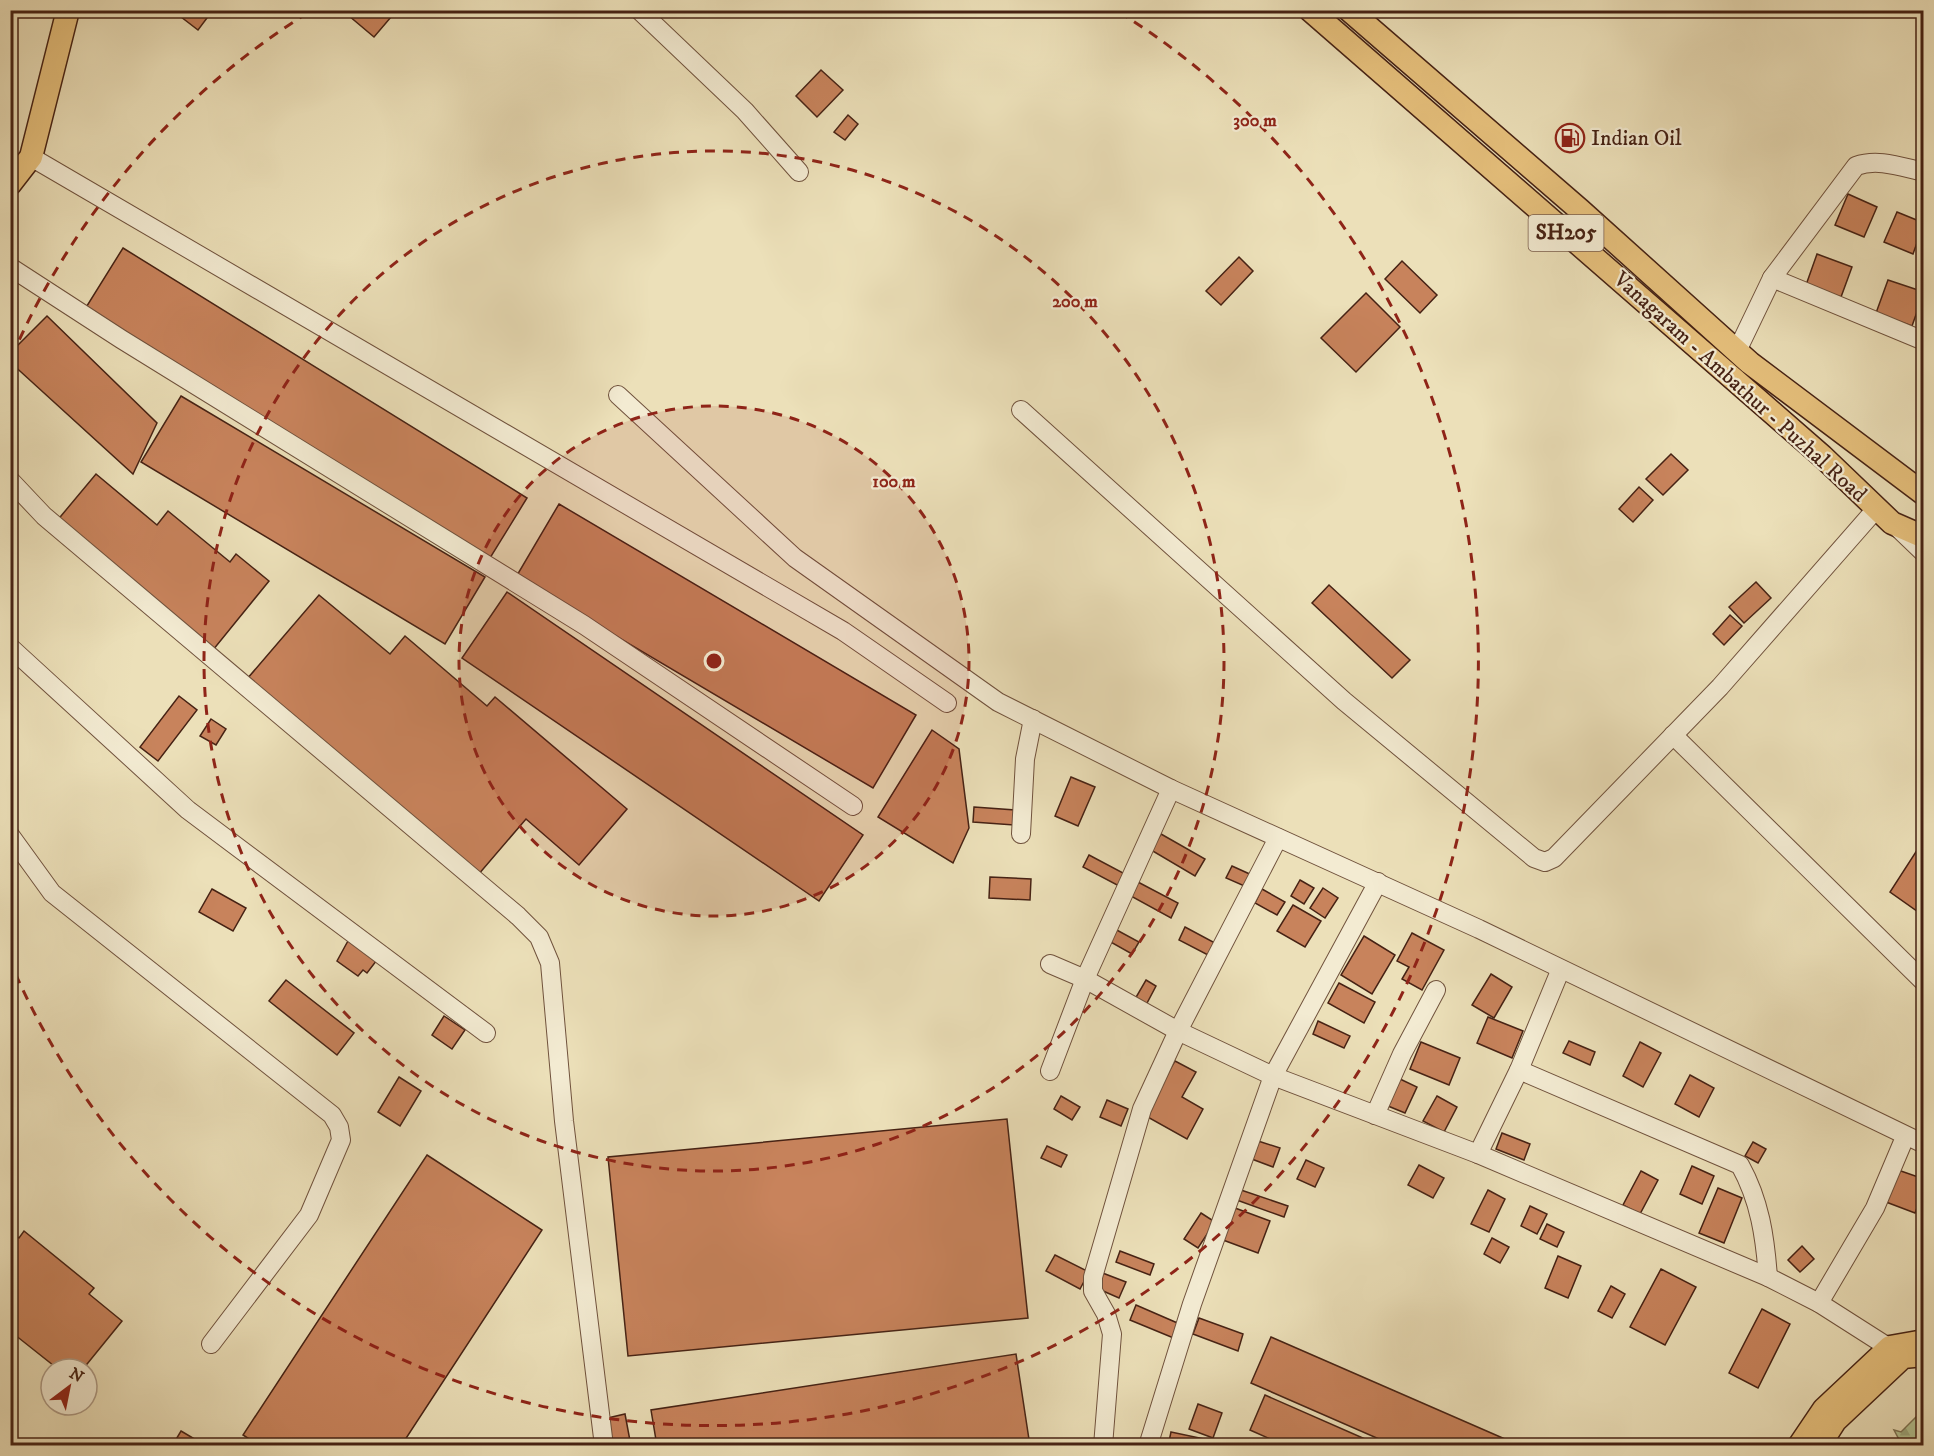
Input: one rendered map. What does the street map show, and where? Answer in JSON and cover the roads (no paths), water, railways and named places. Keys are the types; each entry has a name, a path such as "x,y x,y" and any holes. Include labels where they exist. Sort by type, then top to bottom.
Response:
{"main road":[{"path":"21,158 22,144 57,10"},
{"path":"10,184 21,158 68,10"},
{"name":"Vanagaram - Ambathur - Puzhal Road","path":"1310,10 1822,456 1884,516"},
{"path":"1349,10 1580,210 1737,351 1923,495"},
{"path":"1895,472 1923,482"},
{"path":"1884,516 1923,537"},
{"path":"1799,1446 1824,1409 1923,1341"},
{"path":"1819,1446 1835,1421 1906,1353"}],"street":[{"path":"639,10 745,111 799,172"},
{"path":"21,158 843,631 947,703"},
{"path":"1737,351 1772,278 1856,166 1868,162 1886,163 1923,172"},
{"path":"10,267 131,345 584,625 853,806"},
{"path":"1772,278 1923,341"},
{"path":"618,395 795,558 998,702 1172,789 1378,882 1923,1144"},
{"path":"1021,410 1344,701 1534,858 1545,862 1554,858 1884,516"},
{"path":"10,480 44,516 518,916 539,937 550,963 564,1121 604,1446"},
{"name":"Vanagaram - Ambathur - Puzhal Road","path":"1884,516 1923,553"},
{"path":"10,647 188,810 486,1033"},
{"path":"1021,834 1025,759 1033,719"},
{"path":"1674,735 1923,982"},
{"path":"1050,1071 1085,979 1172,789"},
{"path":"10,835 52,893 332,1115 339,1127 341,1140 309,1215 211,1344"},
{"path":"1103,1446 1112,1334 1106,1314 1093,1291 1093,1277 1142,1109 1178,1031 1278,838"},
{"path":"1148,1446 1192,1304 1273,1077 1378,882"},
{"path":"1050,964 1085,979 1178,1031 1273,1077 1478,1154 1768,1277 1819,1303 1906,1353"},
{"path":"1478,1154 1519,1070 1560,971"},
{"path":"1375,1115 1402,1054 1436,990"},
{"path":"1519,1070 1740,1165 1750,1184 1764,1231 1768,1277"},
{"path":"1819,1303 1875,1208 1905,1137"}],"place":[{"name":"Indian Oil","path":"1570,138"}]}
